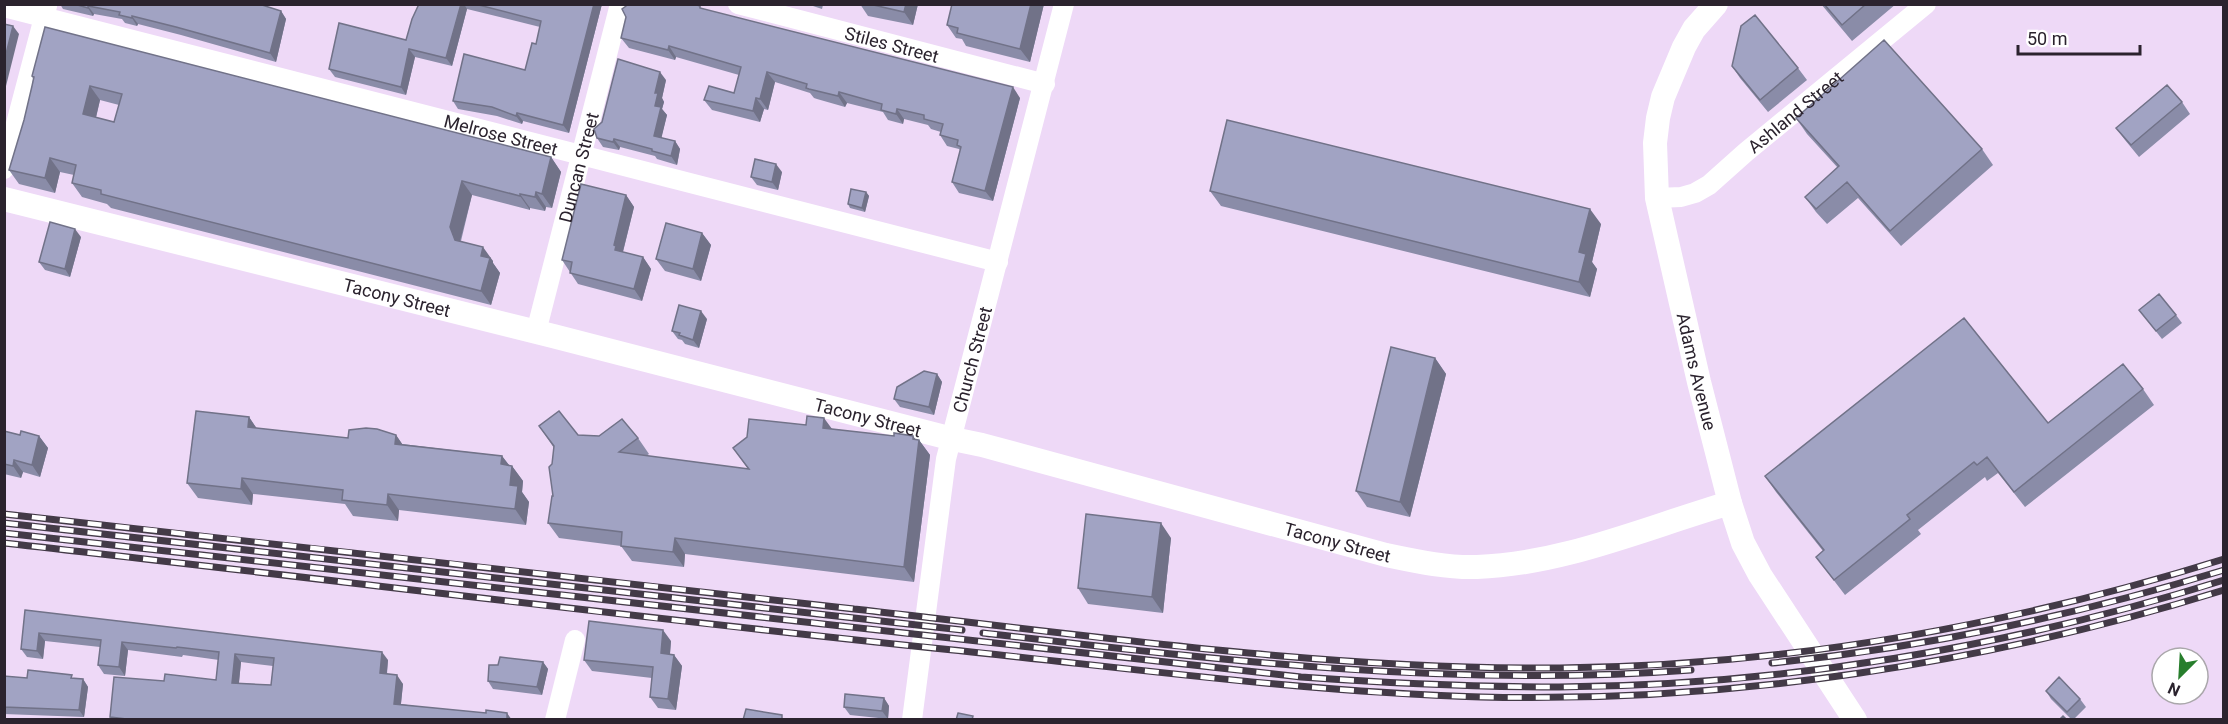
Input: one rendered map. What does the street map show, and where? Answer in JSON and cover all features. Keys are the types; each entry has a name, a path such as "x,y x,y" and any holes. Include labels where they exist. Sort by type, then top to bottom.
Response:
{"main road":[{"name":"Adams Avenue","path":"1716,4 1694,29 1663,97 1655,143 1657,198 1696,370 1730,504 1743,543 1760,575 1856,720"},
{"name":"Tacony Street","path":"4,199 982,445 1386,555 1451,566 1493,566 1601,544 1730,504"}],"street":[{"name":"Duncan Street","path":"536,332 620,4"},
{"name":"Stiles Street","path":"738,4 1045,84"},
{"name":"Church Street","path":"912,720 946,459 1064,4"},
{"name":"Ashland Street","path":"1657,198 1688,195 1708,185 1926,4"},
{"name":"Melrose Street","path":"4,7 45,11 582,157 998,262"},
{"path":"4,169 45,11"},
{"path":"555,720 575,640"}],"building":[{"path":"74,4 259,4 281,11 270,53 176,27 119,15 120,12"},
{"path":"419,4 461,4 446,58 409,49 401,87 329,69 339,23 406,40"},
{"path":"475,4 594,4 563,125 517,113 516,116 492,107 453,101 464,54 525,70 532,43 536,44 541,21"},
{"path":"627,4 694,4 700,8 1013,87 985,191 952,182 961,147 957,145 958,140 940,135 943,124 924,119 924,115 897,109 896,114 881,110 882,104 839,92 838,96 809,89 806,88 807,84 767,72 760,99 756,98 753,111 704,100 709,86 734,93 741,67 669,46 668,50 621,38 626,17 622,9"},
{"path":"869,4 906,4 904,12"},
{"path":"952,4 1031,4 1020,49 957,33 958,28 947,25"},
{"path":"1824,4 1866,4 1842,25"},
{"path":"1755,15 1798,68 1760,100 1732,66 1741,26"},
{"path":"4,24 13,26 4,62"},
{"path":"45,27 551,157 542,194 536,192 535,197 520,194 520,196 462,181 450,227 455,240 483,247 481,256 490,258 481,291 101,194 101,190 72,183 76,165 50,158 45,178 9,170 24,120 34,77 32,76","holes":["90,86 122,94 114,122 83,114"]},
{"path":"1884,40 1982,149 1890,231 1847,182 1816,209 1805,197 1839,166 1796,118"},
{"path":"618,59 660,72 655,93 658,93 655,106 661,107 654,136 675,141 671,156 614,139 613,142 597,138 594,129 602,122"},
{"path":"2167,85 2182,102 2131,145 2116,128"},
{"path":"1227,120 1590,209 1579,252 1586,254 1579,282 1210,191"},
{"path":"755,159 776,164 772,182 751,177"},
{"path":"581,184 626,195 614,245 615,250 643,257 634,289 570,273 572,262 562,260"},
{"path":"851,189 866,192 862,208 848,204"},
{"path":"50,222 75,229 65,269 39,262"},
{"path":"666,223 702,233 693,269 656,259"},
{"path":"2159,294 2176,315 2156,331 2139,310"},
{"path":"679,305 701,311 693,340 672,331"},
{"path":"1964,318 2048,423 2123,364 2143,389 2014,492 1987,457 1977,465 1974,462 1907,515 1910,519 1834,580 1816,557 1824,550 1765,476"},
{"path":"1391,347 1435,358 1400,502 1356,491"},
{"path":"924,371 937,374 929,407 894,399 897,387"},
{"path":"196,411 249,417 248,427 348,438 349,430 377,429 396,435 395,444 502,456 501,464 512,466 510,485 518,486 515,509 388,494 387,505 342,500 343,490 242,478 241,489 187,483"},
{"path":"559,411 578,435 599,436 622,419 638,438 619,452 749,469 733,448 747,437 749,419 806,425 807,416 824,418 823,428 913,436 913,439 919,440 904,567 675,538 673,552 621,546 622,532 548,523 553,496 549,467 552,464 554,446 539,426"},
{"path":"4,431 20,435 21,431 39,436 32,465 14,460 13,466 4,464"},
{"path":"1086,514 1161,523 1152,597 1078,588"},
{"path":"25,610 382,652 380,673 397,675 394,704 486,713 486,710 507,713 507,720 135,720 110,717 114,677 164,681 165,674 216,680 219,652 122,642 119,667 98,665 101,640 39,633 37,651 21,649","holes":["235,654 274,658 271,685 232,683"]},
{"path":"589,621 663,630 661,653 674,655 668,699 650,697 653,667 584,660"},
{"path":"500,657 543,662 537,687 488,681 489,665 498,665"},
{"path":"28,670 72,675 71,678 83,679 79,710 4,707 4,676 27,678"},
{"path":"2059,677 2080,699 2067,712 2046,691"},
{"path":"845,694 884,698 882,711 844,707"},
{"path":"746,709 782,715 782,720 743,720"},
{"path":"958,713 973,716 972,720 956,720"}],"railway":[{"path":"4,514 1118,640 1294,657 1471,667 1560,668 1728,660 1896,638 2061,604 2224,559"},
{"path":"4,523 962,630"},
{"path":"4,533 1301,677 1494,686 1643,685 1727,679 1895,658 2061,625 2224,580"},
{"path":"4,543 708,624 1212,678 1346,690 1481,697 1575,697 1669,693 1857,674 2043,639 2224,590"},
{"path":"1772,663 1888,648 2000,628 2112,602 2224,570"},
{"path":"983,633 1159,653 1425,673 1513,676 1602,675 1691,670"}]}
